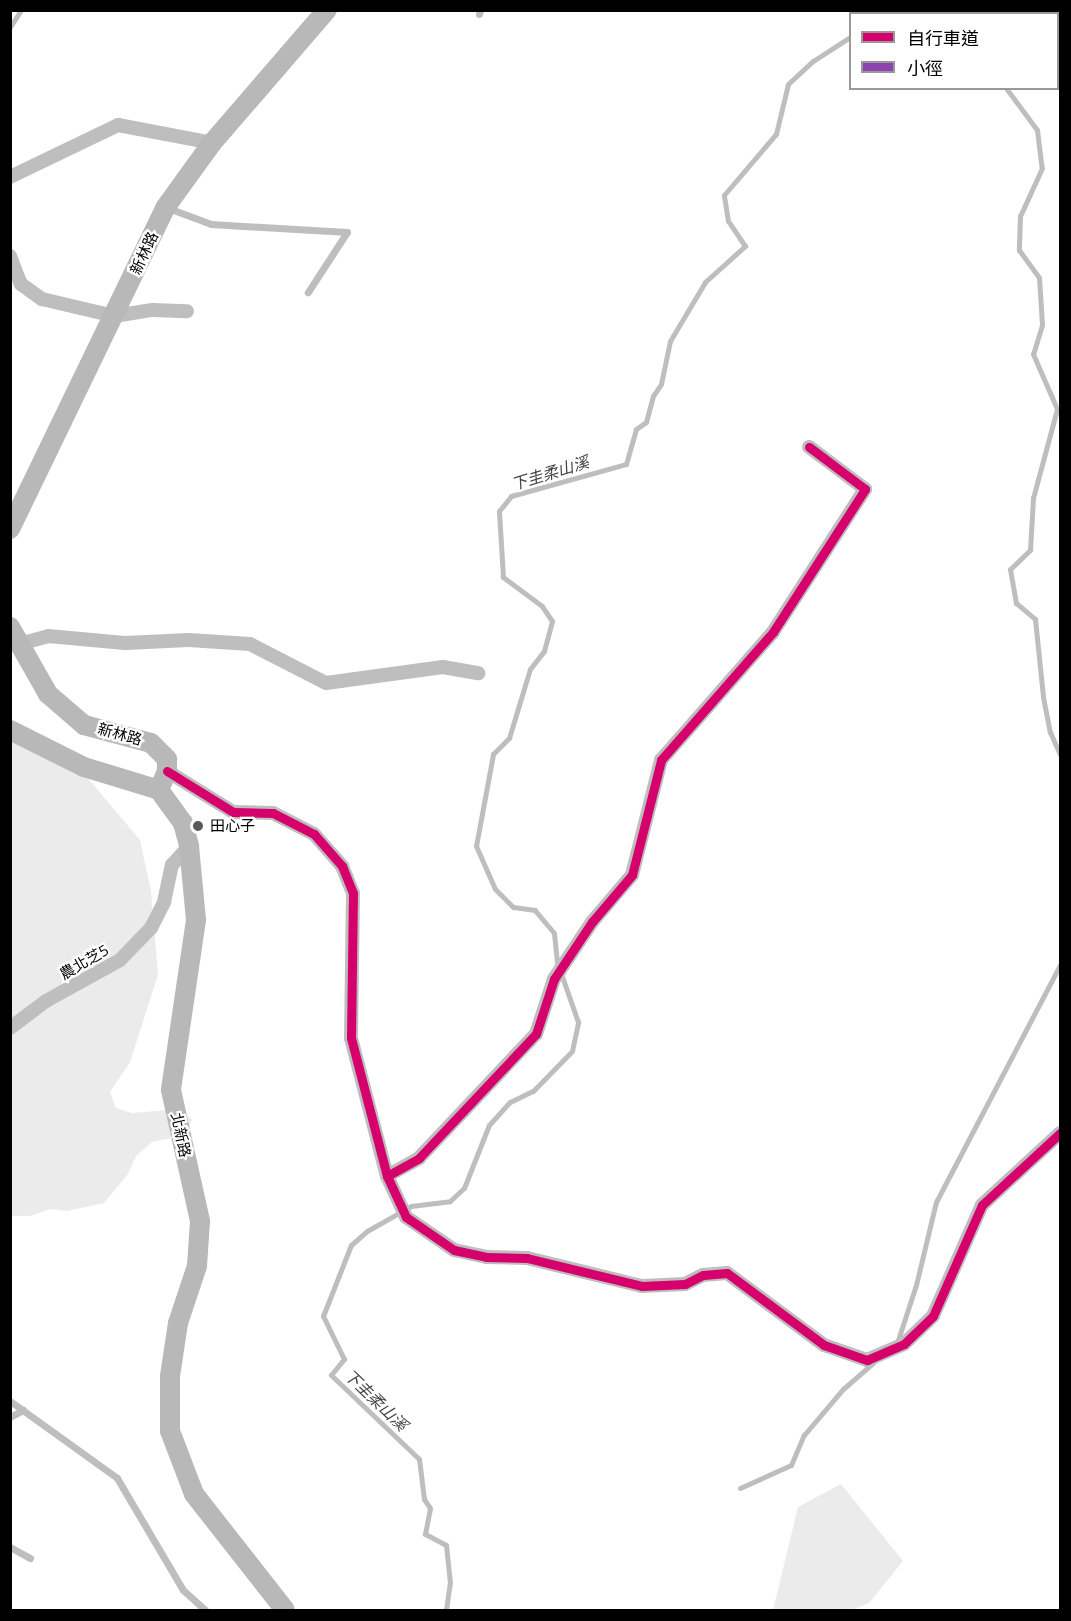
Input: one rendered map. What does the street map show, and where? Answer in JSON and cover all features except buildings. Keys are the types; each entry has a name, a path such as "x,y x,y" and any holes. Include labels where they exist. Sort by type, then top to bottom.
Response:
{"main road":[{"name":"新林路","path":"10,529 165,208 212,143 327,10"},
{"name":"新林路","path":"15,636 48,694 84,725 151,742 167,759 167,771"},
{"path":"10,730 84,767 159,790 167,771"},
{"name":"北新路","path":"159,790 183,823 189,846 196,920 171,1090 200,1221 197,1266 178,1323 170,1376 170,1431 194,1494 285,1611"}],"street":[{"path":"10,177 118,125 212,143"},
{"path":"10,256 21,284 42,299 114,316 153,310 187,311"},
{"path":"387,1176 419,1158 536,1034 554,979 592,921 632,874 661,760 773,632 866,489 808,447"},
{"path":"15,636 48,636 125,643 189,640 250,644 326,683 443,667 478,673"},
{"path":"167,771 233,812 273,813 314,834 342,866 353,893 351,1038 387,1176 406,1217 454,1250 486,1257 527,1258 642,1286 685,1284 703,1275 727,1273 824,1345 867,1360 904,1344 933,1316 982,1205 1060,1133"},
{"name":"農北芝5","path":"10,1028 46,1001 120,960 151,928 164,902 172,865 189,846"}],"lane":[{"path":"165,208 211,224 347,232 308,292"},
{"path":"10,1401 117,1478 183,1590 205,1611"},
{"path":"10,1417 23,1410"},
{"path":"10,1547 30,1558"}],"shaded area":[{"path":"10,723 87,777 140,840 151,891 158,975 130,1062 110,1092 116,1108 132,1113 179,1109 192,1120 185,1135 152,1142 136,1156 128,1174 104,1203 67,1211 50,1209 30,1216 10,1216"},
{"path":"841,1484 903,1561 869,1603 852,1610 773,1610 798,1507"}],"waterway":[{"path":"10,27 21,10"},
{"name":"下圭柔山溪","path":"446,1610 450,1583 446,1545 425,1534 430,1508 424,1499 419,1459 331,1375 344,1359 323,1316 351,1245 367,1231 411,1206 450,1201 464,1188 489,1125 510,1102 533,1091 572,1051 578,1022 557,962 554,933 535,910 513,907 495,889 476,846 493,754 509,738 530,669 544,651 552,621 542,606 503,577 499,511 511,496 626,464 636,429 646,422 653,396 661,384 670,341 705,282 745,246 728,221 724,195 776,134 788,84 813,61 849,38"},
{"path":"1007,90 1037,130 1042,168 1020,216 1019,250 1039,278 1042,325 1033,354 1057,409 1033,498 1030,550 1010,569 1016,603 1035,619 1043,697 1050,732 1060,754"},
{"path":"897,1343 916,1285 936,1202 1060,965"},
{"path":"740,1488 791,1465 804,1435 843,1389 874,1362"}],"marked path":[{"path":"909,10 914,12"},
{"path":"944,12 948,10"}],"cycle path":[{"path":"387,1176 419,1158 536,1034 554,979 592,922 632,875 661,760 773,632 865,489 809,447"},
{"path":"167,771 233,812 273,813 314,834 342,866 353,893 351,1038 387,1176 406,1217 454,1250 486,1257 527,1258 642,1286 685,1284 703,1275 727,1273 824,1345 867,1360 904,1344 933,1316 982,1205 1060,1133"}],"place":[{"name":"田心子","path":"198,826"}]}
